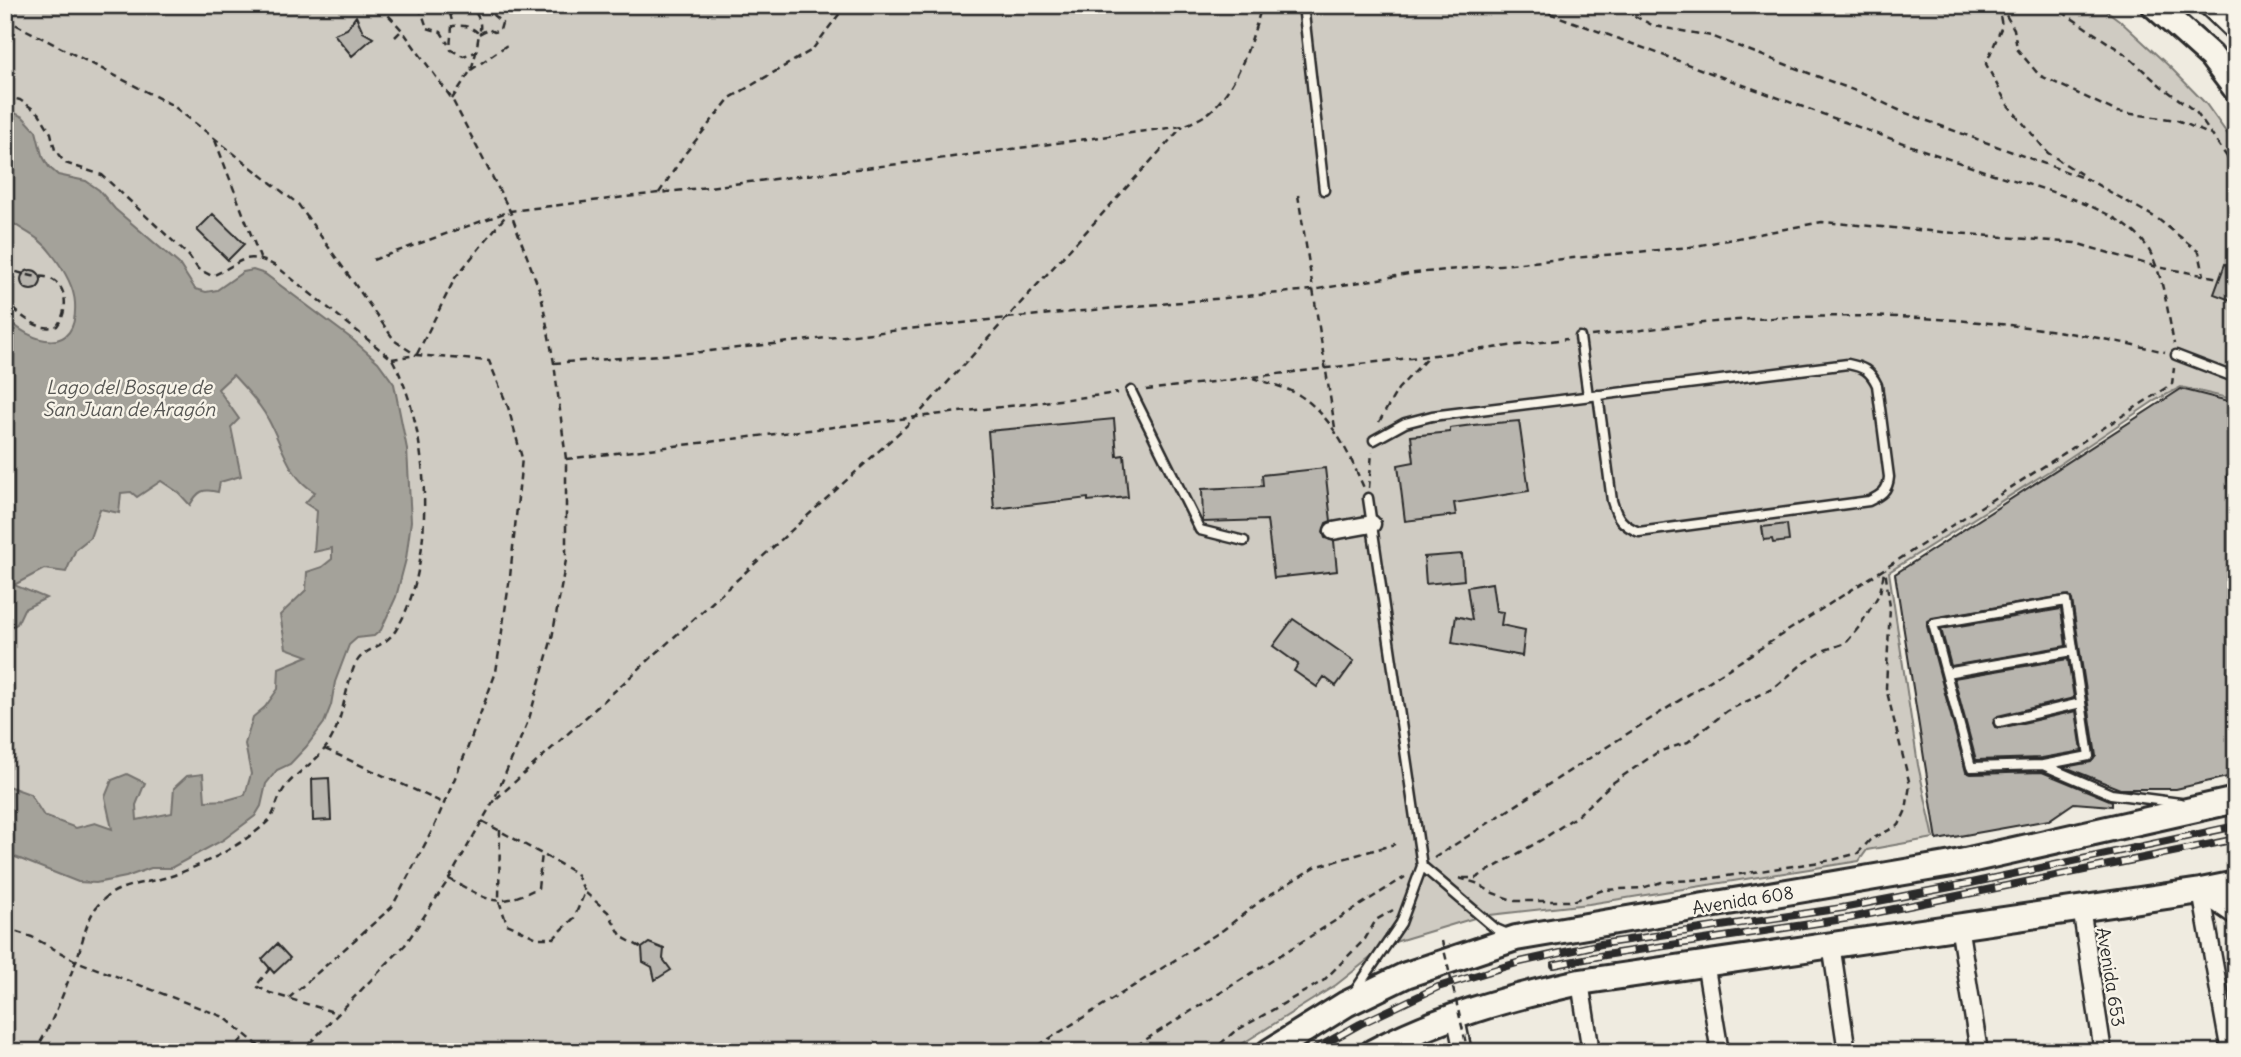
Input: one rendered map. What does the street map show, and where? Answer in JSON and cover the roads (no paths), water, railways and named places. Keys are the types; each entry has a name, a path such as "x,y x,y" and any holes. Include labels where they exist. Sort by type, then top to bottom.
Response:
{"main road":[{"path":"2154,5 2211,56 2236,89"},
{"path":"2212,5 2236,28"},
{"name":"Avenida 608","path":"1269,1052 1346,1004 1406,975 1516,938 1952,864 2236,800"},
{"path":"1373,1052 1394,1040 1455,1015 1515,996 1580,982 2236,884"}],"street":[{"path":"1333,531 1372,524"},
{"path":"2201,891 2236,915"},
{"path":"2201,891 2230,1052"},
{"name":"Avenida 653","path":"2081,907 2103,1052"},
{"path":"1959,925 1979,1052"},
{"path":"1832,943 1847,1052"},
{"path":"1705,962 1720,1052"},
{"path":"1580,982 1591,1052"},
{"path":"1455,1015 1465,1052"}],"lane":[{"path":"1303,5 1324,190"},
{"path":"1580,337 1588,396"},
{"path":"2176,355 2236,378"},
{"path":"1374,440 1405,423 1432,416 1588,396 1848,364 1863,367 1872,374 1877,385 1888,487 1881,496 1869,501 1639,532 1625,527 1617,516 1612,501 1598,395"},
{"path":"1131,391 1200,530 1244,541"},
{"path":"2234,475 2236,487"},
{"path":"1346,1004 1401,923 1422,866 1368,498"},
{"path":"2066,601 2089,756 2043,765 1971,767 1946,673 1933,624 2066,601"},
{"path":"1946,673 2073,650"},
{"path":"1999,722 2081,703"},
{"path":"2043,765 2111,794 2207,807"},
{"path":"1422,866 1496,929 1516,938"}],"water":[{"name":"Lago del Bosque de San Juan de Aragón","path":"5,108 23,117 36,131 42,155 49,167 58,175 86,181 99,190 115,209 179,264 195,289 206,292 217,290 243,272 253,270 265,274 352,339 378,362 394,384 407,449 411,521 406,559 396,597 381,630 374,636 357,638 349,645 324,723 290,764 277,770 266,784 261,806 255,816 223,840 171,868 151,868 126,877 96,883 78,882 5,853 5,785 30,794 44,816 76,828 95,823 112,829 105,797 112,780 127,774 145,783 136,805 137,820 172,813 174,788 187,776 203,774 205,801 227,800 245,795 251,774 245,744 253,717 265,707 278,689 279,668 308,656 286,648 280,615 306,590 307,572 322,567 332,559 332,548 314,552 317,511 305,503 315,492 298,478 265,413 233,375 218,389 239,419 231,427 241,476 220,482 218,492 201,492 190,505 179,493 161,481 137,497 131,492 121,493 119,513 100,509 90,538 76,549 66,572 44,569 14,585 46,598 24,609 17,624 5,630 5,317 27,334 51,340 61,338 69,332 74,320 75,303 67,277 47,247 5,217"}],"railway":[{"path":"1310,1052 1360,1024 1438,987 1520,962 1601,944 1842,908 2236,826"},
{"path":"1554,965 1850,918 2236,839"}]}
